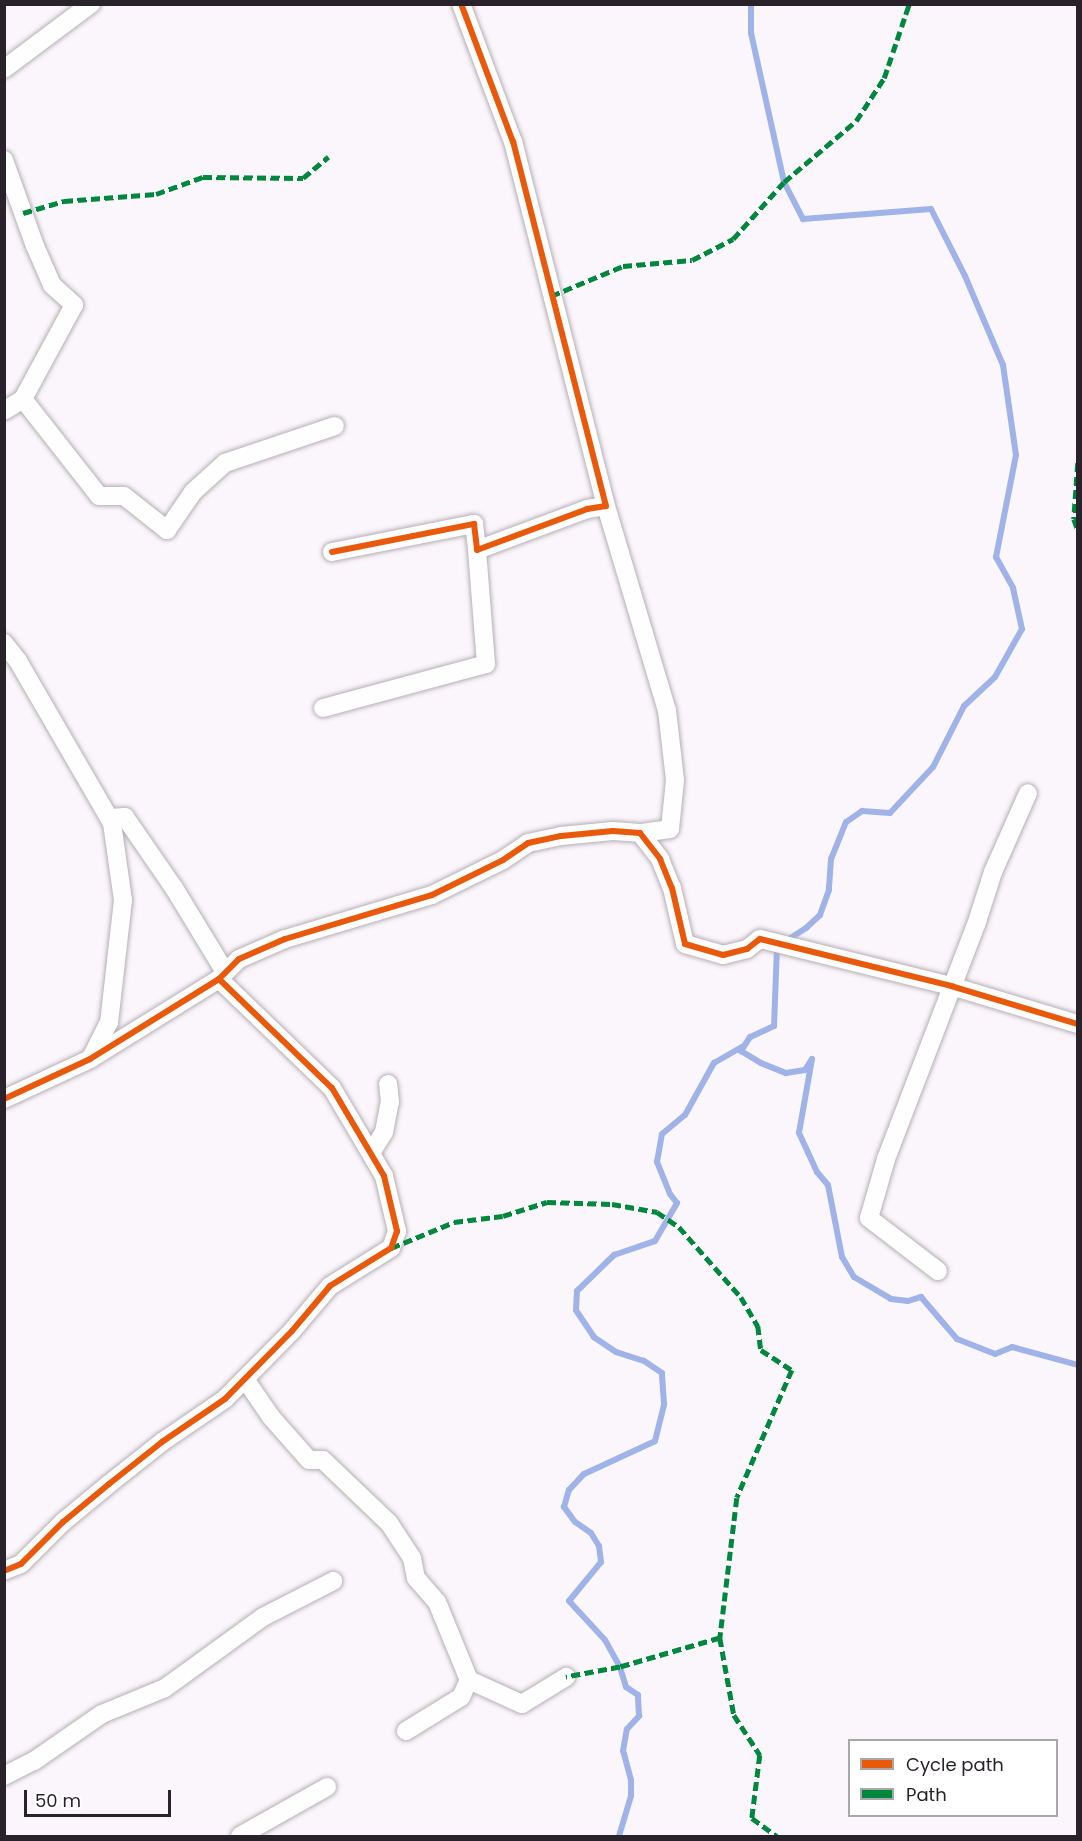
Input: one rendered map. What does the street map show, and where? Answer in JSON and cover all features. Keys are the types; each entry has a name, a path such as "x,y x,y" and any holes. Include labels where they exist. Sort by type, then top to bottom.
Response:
{"street":[{"path":"4,69 91,4"},
{"path":"4,1099 90,1059 222,976 239,959 285,939 432,895 503,860 528,843 561,836 613,831 639,833 670,829 675,780 667,710 606,506 513,142 461,4"},
{"path":"4,160 35,246 52,285 74,305 23,399 4,411"},
{"path":"23,399 99,496 124,496 166,530 193,492 225,463 335,426"},
{"path":"477,550 587,509 606,506"},
{"path":"323,708 486,664 474,524 332,552"},
{"path":"4,643 18,661 109,818 123,900 109,1022 90,1059"},
{"path":"938,1271 869,1218 886,1159 976,925 993,872 1028,793"},
{"path":"4,1570 21,1564 63,1522 162,1442 225,1399 330,1286 391,1248 397,1231 384,1176 332,1088 222,976 174,888 125,817 109,818"},
{"path":"639,833 660,859 672,888 685,945 723,955 747,949 760,939 951,986 1077,1024"},
{"path":"371,1153 384,1132 390,1102 388,1084"},
{"path":"245,1379 271,1417 309,1460 323,1460 389,1523 412,1558 416,1578 437,1602 469,1680 522,1704 566,1677"},
{"path":"4,1776 33,1761 102,1714 165,1688 263,1617 333,1581"},
{"path":"406,1731 461,1697 469,1680"},
{"path":"240,1836 327,1787"}],"waterway":[{"path":"751,4 751,33 784,182 803,219 931,209 965,276 1003,365 1016,455 996,557 1013,588 1022,629 995,677 964,706 933,767 890,813 862,811 846,822 831,859 829,890 820,915 806,928 786,941"},
{"path":"777,946 774,1026 750,1037 741,1051 761,1063 786,1073 805,1070 812,1059 799,1133 817,1172 828,1185 842,1257 854,1277 891,1299 908,1301 921,1297 957,1339 995,1354 1012,1347 1078,1365"},
{"path":"619,1836 631,1796 631,1780 623,1751 627,1729 639,1716 638,1695 626,1687 620,1667 605,1640 569,1601 601,1562 599,1546 591,1533 575,1522 564,1507 569,1490 584,1474 655,1441 664,1404 662,1373 644,1361 616,1352 594,1337 576,1310 577,1291 614,1255 655,1241 677,1203 670,1194 657,1162 662,1134 685,1115 714,1063 742,1047"}],"marked path":[{"path":"551,296 623,266 692,260 733,239 784,182 856,121 884,78 909,4"},
{"path":"23,213 64,201 156,194 203,177 303,178 328,157"},
{"path":"1078,463 1074,519 1078,530"},
{"path":"391,1248 454,1222 503,1216 547,1202 612,1204 657,1212 679,1227 741,1297 758,1326 761,1350 792,1370 737,1498 720,1638 620,1667 566,1677"},
{"path":"720,1638 734,1715 760,1755 752,1818 777,1836"}],"cycle path":[{"path":"332,552 474,524 477,550 587,509 606,506 513,142 461,4"},
{"path":"219,979 239,959 285,939 432,895 503,860 528,843 561,836 613,831 640,833 660,859 672,888 685,944 723,955 747,949 760,939 951,986 1078,1024"},
{"path":"4,1099 90,1059 219,979 332,1088 384,1176 397,1231 391,1248 330,1286 292,1331 225,1399 162,1442 109,1484 63,1522 21,1564 4,1571"}]}
